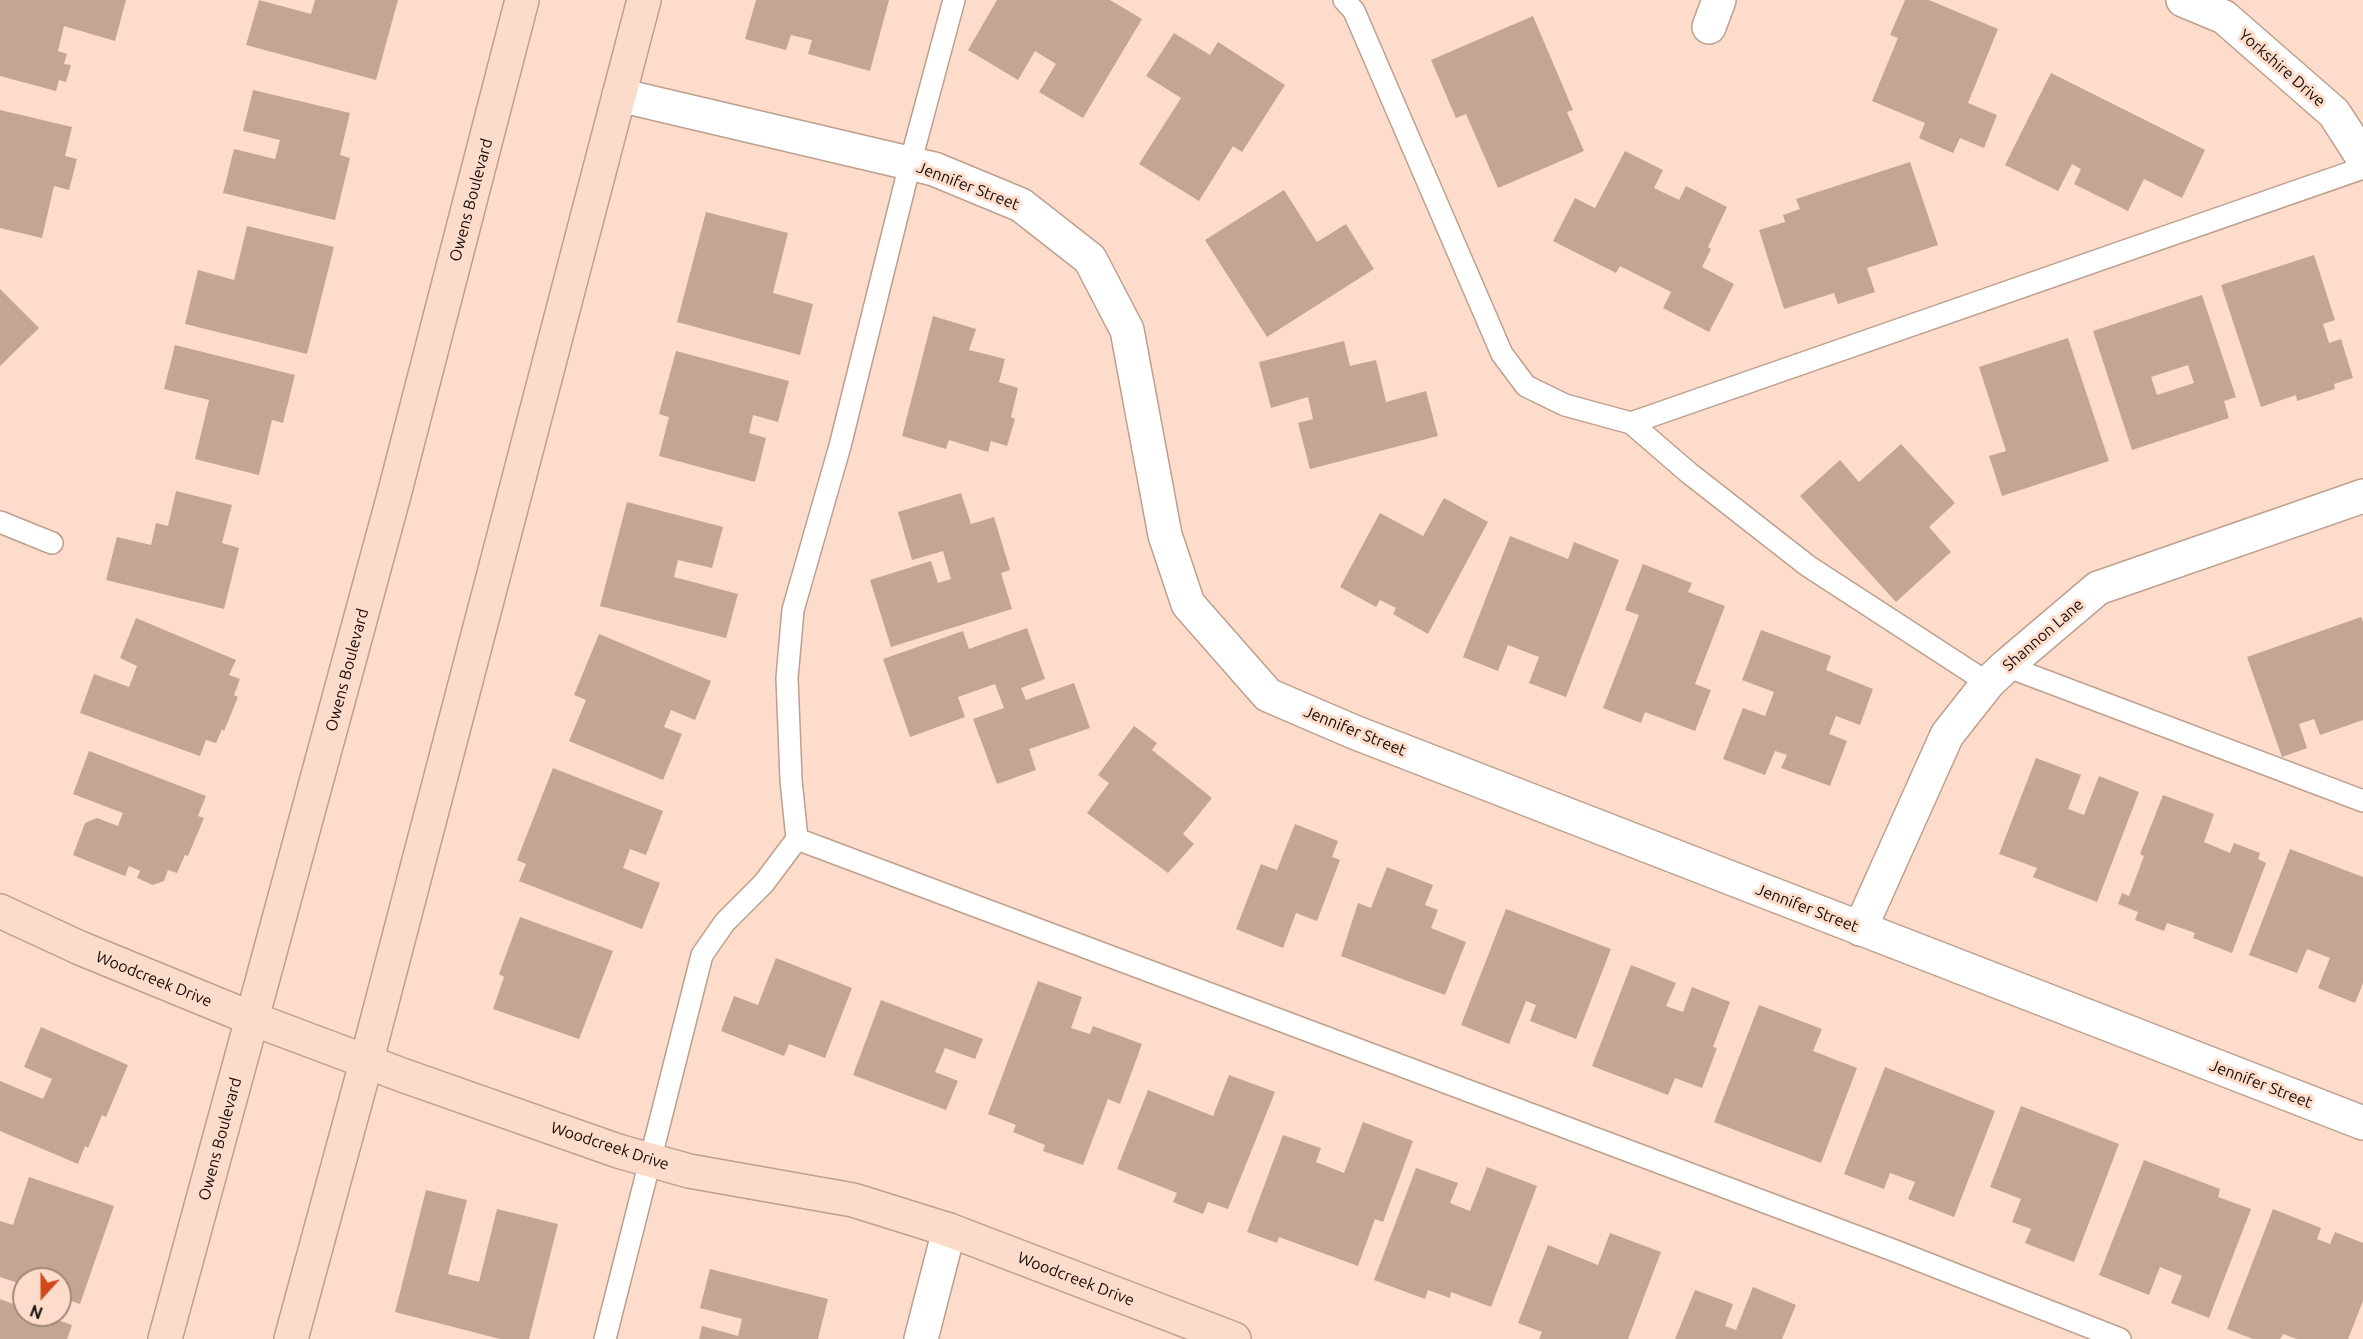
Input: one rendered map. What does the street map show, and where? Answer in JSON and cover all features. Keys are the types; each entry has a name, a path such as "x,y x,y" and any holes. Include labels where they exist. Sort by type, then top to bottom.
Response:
{"street":[{"name":"Owens Boulevard","path":"165,1339 394,495 522,0"},
{"path":"291,1339 366,1063 645,0"},
{"name":"Yorkshire Drive","path":"2183,0 2224,17 2334,113 2363,158"},
{"name":"Jennifer Street","path":"619,95 934,169 1022,205 1090,259 1127,330 1165,535 1188,604 1268,695 1354,732 2363,1123"},
{"name":"Shannon Lane","path":"1860,929 1947,735 1997,674 2098,588 2363,496"},
{"name":"Woodcreek Drive","path":"0,911 80,948 366,1063 618,1151 689,1171 853,1200 949,1230 1234,1339"},
{"path":"921,1339 949,1230"}],"lane":[{"path":"604,1339 624,1268 649,1160 702,955 725,922 764,883 797,838 791,780 787,678 793,610 840,446 910,164 954,0"},
{"path":"1344,0 1354,11 1502,354 1526,386 1565,405 1631,423 1689,473 1808,566 1997,674 2363,801"},
{"path":"1631,423 2363,168"},
{"path":"0,522 52,543"},
{"path":"797,838 1898,1252 2120,1339"}],"building":[{"path":"0,0 126,0 115,41 64,26 58,51 67,54 64,64 71,65 66,82 59,80 56,91 0,76"},
{"path":"259,0 311,14 315,0 398,0 376,80 246,45"},
{"path":"756,0 889,0 870,71 808,54 812,40 791,35 786,50 745,39"},
{"path":"997,0 1110,0 1142,19 1083,118 1039,92 1056,64 1035,51 1018,80 968,50"},
{"path":"1905,0 1929,0 1998,29 1968,103 1997,115 1984,148 1960,138 1953,153 1919,138 1925,123 1872,101 1898,38 1890,35"},
{"path":"1533,16 1573,110 1567,112 1584,151 1498,188 1466,114 1456,118 1431,60"},
{"path":"1174,33 1210,55 1218,42 1285,85 1242,152 1233,146 1199,201 1139,164 1181,98 1146,76"},
{"path":"2051,73 2205,150 2182,198 2144,179 2128,211 2074,184 2081,169 2072,164 2058,191 2005,165"},
{"path":"253,90 350,113 340,155 350,158 335,220 223,193 234,149 275,159 280,140 243,131"},
{"path":"0,110 72,127 65,156 77,159 69,190 54,186 42,238 0,228"},
{"path":"1625,151 1663,170 1654,188 1679,200 1686,186 1727,207 1708,247 1711,249 1702,267 1734,284 1709,332 1663,308 1671,292 1620,266 1616,273 1553,241 1575,198 1595,208"},
{"path":"1910,162 1938,245 1867,268 1875,292 1838,304 1834,293 1784,309 1759,230 1785,222 1783,215 1800,209 1796,199"},
{"path":"1284,190 1317,242 1346,224 1374,269 1267,337 1205,240"},
{"path":"706,212 788,233 773,293 813,304 800,355 677,322"},
{"path":"247,226 334,247 307,354 185,324 198,270 234,280"},
{"path":"2314,255 2335,320 2323,324 2329,343 2341,339 2353,378 2334,384 2335,389 2297,401 2296,395 2261,407 2221,285"},
{"path":"0,289 39,328 0,366"},
{"path":"2202,295 2236,397 2224,401 2229,418 2132,450 2093,331","holes":["2188,365 2194,383 2157,395 2151,377"]},
{"path":"933,316 976,329 969,350 1005,359 999,382 1018,388 1011,417 1015,419 1007,446 991,441 988,452 949,440 946,449 902,436"},
{"path":"2068,338 2109,461 2002,496 1989,456 2006,451 1979,367"},
{"path":"1344,341 1350,366 1376,360 1386,402 1426,391 1438,436 1310,469 1298,423 1313,419 1308,397 1271,408 1259,362"},
{"path":"175,345 295,375 283,423 272,420 259,475 195,459 209,400 164,389"},
{"path":"676,351 789,381 778,422 753,415 749,433 766,438 755,482 659,456 669,417 659,414"},
{"path":"1901,444 1955,503 1929,527 1951,552 1896,602 1800,496 1840,460 1859,482"},
{"path":"176,491 232,505 222,543 239,548 224,609 106,580 117,537 151,545 156,523 168,526"},
{"path":"961,493 971,524 994,517 1010,570 1001,573 1012,609 891,647 870,580 931,561 938,583 951,579 943,551 912,560 898,512"},
{"path":"1444,498 1488,522 1428,634 1393,614 1396,608 1380,600 1376,607 1340,587 1380,513 1423,536"},
{"path":"627,502 723,527 712,568 678,560 674,577 738,594 726,638 600,606"},
{"path":"1510,536 1568,559 1574,542 1619,560 1566,697 1529,683 1539,657 1508,645 1498,671 1463,657"},
{"path":"1643,564 1692,583 1688,592 1725,606 1695,684 1711,690 1695,731 1645,712 1641,723 1603,708 1639,615 1625,610"},
{"path":"2361,617 2363,622 2363,720 2320,735 2314,719 2299,724 2307,748 2282,757 2247,657"},
{"path":"136,618 236,660 229,675 240,679 234,695 238,697 224,731 222,729 216,743 206,740 200,756 80,713 94,674 129,687 137,666 120,658"},
{"path":"1027,628 1045,679 1021,688 1026,700 1074,683 1090,728 1029,749 1036,770 997,784 973,719 1004,708 995,684 958,697 965,717 910,737 883,659 963,631 969,649"},
{"path":"1761,630 1831,656 1826,670 1873,689 1860,725 1836,716 1829,734 1847,741 1830,786 1781,768 1787,755 1775,751 1765,775 1723,759 1743,708 1765,716 1774,692 1742,680"},
{"path":"599,634 711,681 695,720 671,710 664,727 682,734 663,780 569,741 586,700 574,695"},
{"path":"1134,726 1157,743 1152,750 1212,798 1183,834 1194,844 1168,873 1087,813 1109,783 1098,775"},
{"path":"89,751 206,796 198,816 204,818 188,856 185,855 177,873 168,870 164,881 153,885 137,878 140,871 129,866 125,876 73,855 85,823 97,818 118,826 123,813 73,794"},
{"path":"2036,758 2081,775 2068,809 2084,815 2099,776 2139,792 2097,902 2033,877 2037,868 1999,854"},
{"path":"553,768 663,811 646,855 630,849 623,868 660,883 642,929 519,881 526,864 517,860"},
{"path":"2163,795 2214,814 2204,842 2230,853 2234,843 2260,853 2258,859 2266,863 2232,953 2193,938 2195,933 2167,923 2164,931 2135,920 2138,912 2118,904 2122,893 2129,896 2144,856 2140,854"},
{"path":"1295,824 1338,841 1332,857 1340,860 1317,921 1296,913 1283,948 1236,929 1261,864 1277,870"},
{"path":"2290,849 2363,877 2363,983 2355,1003 2318,988 2330,958 2307,949 2297,973 2249,955"},
{"path":"1387,867 1433,885 1425,905 1438,910 1431,928 1466,942 1445,995 1341,956 1358,903 1371,908"},
{"path":"1506,909 1611,949 1576,1039 1530,1021 1536,1005 1526,1001 1509,1044 1461,1025"},
{"path":"520,917 613,951 579,1039 493,1009 504,977 499,974"},
{"path":"776,958 852,988 825,1058 789,1044 784,1056 721,1031 734,996 758,1005"},
{"path":"1631,965 1676,983 1666,1006 1683,1012 1692,987 1730,1002 1713,1047 1717,1048 1702,1088 1675,1078 1668,1095 1592,1066"},
{"path":"1038,981 1082,997 1071,1028 1090,1034 1093,1026 1142,1044 1120,1104 1108,1099 1083,1165 1043,1151 1045,1145 1013,1132 1016,1125 988,1114"},
{"path":"881,1000 983,1039 975,1059 945,1048 935,1072 958,1081 946,1110 853,1075"},
{"path":"1759,1005 1822,1029 1813,1051 1857,1068 1821,1163 1714,1122"},
{"path":"41,1027 128,1065 106,1117 102,1115 88,1148 85,1146 78,1164 0,1131 0,1081 43,1099 52,1079 24,1067"},
{"path":"1885,1067 1995,1111 1954,1217 1908,1199 1915,1182 1890,1173 1884,1189 1844,1174"},
{"path":"1229,1075 1275,1092 1228,1209 1208,1202 1203,1214 1173,1202 1177,1193 1117,1169 1148,1090 1213,1116"},
{"path":"2021,1106 2119,1144 2074,1262 2025,1243 2031,1229 2012,1222 2021,1199 1990,1187"},
{"path":"1363,1122 1413,1141 1383,1222 1375,1219 1358,1266 1279,1237 1277,1243 1247,1232 1283,1135 1321,1148 1316,1162 1344,1173"},
{"path":"2144,1160 2220,1189 2218,1197 2251,1209 2209,1318 2171,1303 2182,1276 2160,1267 2149,1295 2099,1275"},
{"path":"1487,1167 1537,1186 1491,1307 1451,1292 1450,1298 1428,1290 1425,1299 1374,1280 1416,1168 1458,1183 1450,1203 1470,1211"},
{"path":"29,1177 114,1206 80,1304 72,1301 72,1267 12,1267 12,1281 0,1277 0,1221 13,1225"},
{"path":"426,1190 467,1200 448,1274 479,1282 497,1209 558,1224 529,1339 500,1339 395,1312"},
{"path":"2273,1209 2321,1228 2317,1239 2330,1244 2335,1232 2363,1243 2363,1301 2348,1339 2297,1339 2283,1334 2280,1339 2253,1339 2227,1329"},
{"path":"1610,1233 1661,1252 1628,1339 1539,1339 1542,1332 1518,1323 1548,1245 1598,1265"},
{"path":"710,1269 828,1299 818,1339 699,1339 702,1326 738,1336 742,1319 700,1308"},
{"path":"1753,1287 1796,1305 1782,1339 1675,1339 1695,1290 1733,1304 1725,1326 1736,1330"},
{"path":"0,1299 12,1304 12,1327 71,1327 67,1339 0,1339"}]}
